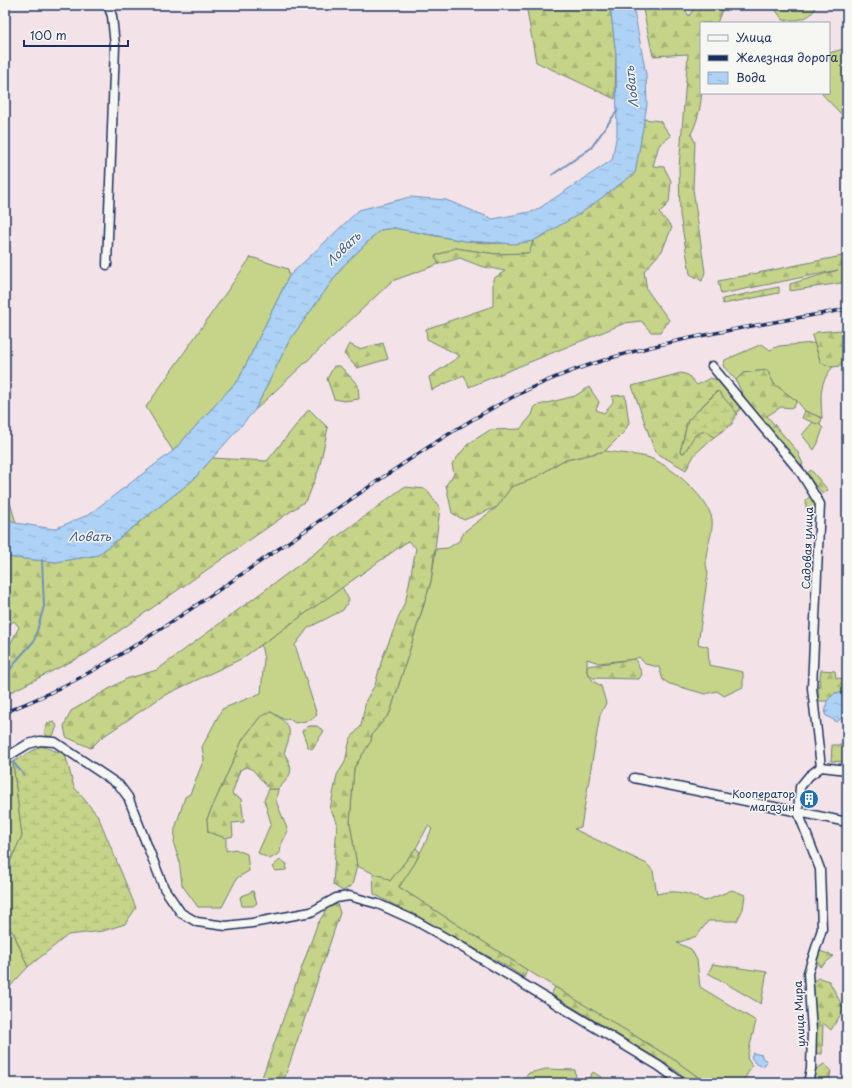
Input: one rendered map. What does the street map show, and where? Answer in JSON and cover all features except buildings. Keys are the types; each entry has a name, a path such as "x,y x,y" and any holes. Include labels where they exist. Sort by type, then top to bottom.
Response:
{"street":[{"path":"107,265 115,46 112,16 108,5"},
{"name":"Садовая улица","path":"712,366 801,473 820,504 812,688 821,767"},
{"path":"5,758 28,744 40,741 55,742 119,785 128,797 164,888 181,913 197,922 226,926 252,923 311,912 336,898 349,896 378,904 416,921 460,946 659,1066 682,1083"},
{"path":"821,767 847,770"},
{"name":"улица Мира","path":"808,1083 811,1069 812,1031 808,973 822,929 820,869 798,812 800,787 809,776 821,767"},
{"path":"634,778 847,822"}],"green space":[{"path":"526,5 610,5 616,55 615,99 536,62"},
{"path":"642,5 682,5 689,16 696,5 714,5 722,10 717,22 700,22 700,94 702,94 700,108 691,134 695,142 693,189 705,272 702,281 690,274 680,215 679,167 688,54 653,56"},
{"path":"772,5 816,5 811,14 807,17 798,20 783,20"},
{"path":"847,48 847,110 842,115 822,94 830,94 830,53"},
{"path":"644,119 660,121 671,136 659,145 653,166 664,167 671,181 669,203 659,213 672,227 662,251 644,271 647,290 669,320 661,332 651,332 641,321 625,323 469,387 464,375 432,390 429,377 460,356 427,339 426,329 493,306 493,279 505,271 480,266 460,258 439,264 435,256 455,248 496,254 529,253 533,241 581,213 635,173"},
{"path":"394,228 481,243 516,243 533,241 529,253 496,254 455,248 435,256 439,264 392,281 255,410 289,341 343,266 380,230"},
{"path":"847,255 847,282 790,291 790,284 838,270 721,294 718,281"},
{"path":"251,257 288,269 289,276 239,379 173,451 146,407"},
{"path":"779,287 779,293 723,304 722,299"},
{"path":"841,330 847,334 847,365 833,367 821,363 812,336 817,332"},
{"path":"383,343 388,359 357,368 344,354 349,344 359,349"},
{"path":"814,343 821,363 833,367 828,373 823,385 821,397 822,418 805,411 797,401 774,384 767,370 743,373 736,380 723,366 725,360 762,344 770,350 779,346"},
{"path":"334,366 340,366 358,385 359,399 344,401 334,399 327,379"},
{"path":"767,370 774,384 797,401 793,408 781,407 767,416 797,451 803,464 800,468 747,405 736,380 743,373"},
{"path":"681,373 688,375 697,385 710,378 717,380 741,407 737,413 717,391 688,420 680,452 684,453 695,434 705,431 714,437 695,454 686,470 655,452 632,386"},
{"path":"589,387 599,402 596,410 604,413 613,402 612,396 625,395 629,423 624,432 605,451 562,461 533,479 511,487 497,507 464,520 452,513 446,485 454,474 452,464 468,444 490,430 520,429 532,415 535,406 575,396"},
{"path":"718,391 737,413 732,424 714,437 705,431 695,435 684,453 680,452 688,420"},
{"path":"309,409 328,428 319,469 307,500 86,654 5,695 5,654 19,627 14,621 5,628 5,557 56,562 98,555 193,480 212,458 267,461"},
{"path":"805,411 822,418 820,425 802,418"},
{"path":"813,422 823,428 814,450 802,435"},
{"path":"605,451 642,456 656,460 676,473 686,482 695,491 709,510 712,519 712,526 706,558 708,573 698,644 708,647 709,665 743,672 743,687 724,696 717,691 705,694 670,684 663,680 659,667 645,664 639,657 635,659 599,663 587,659 587,672 593,681 601,686 606,703 600,715 581,827 574,829 647,864 653,871 657,894 676,892 693,896 705,901 732,890 745,895 743,909 737,921 708,921 697,936 677,943 691,949 697,960 700,987 756,1021 747,1058 752,1066 742,1083 706,1083 676,1061 527,970 399,887 415,863 432,829 428,826 416,848 390,881 357,866 350,823 354,768 371,741 372,734 390,713 431,582 436,549 448,548 459,541 465,531 497,507 511,487 533,479 562,461"},
{"path":"811,470 828,490 823,494 806,474"},
{"path":"404,487 426,489 440,508 431,581 390,713 372,734 371,741 354,768 350,823 357,866 352,885 343,891 333,885 337,822 330,809 337,775 345,762 350,739 361,726 366,700 375,685 382,659 406,599 416,548 408,541 241,659 163,696 101,738 91,748 66,737 64,726 71,711 126,679 157,670"},
{"path":"811,495 822,501 818,514 812,514 806,509 806,500"},
{"path":"5,498 10,503 16,523 5,517"},
{"path":"342,587 349,600 343,610 308,628 295,645 317,715 311,720 295,723 288,718 285,720 271,712 260,717 243,739 207,819 208,832 226,838 226,851 235,849 247,854 249,871 237,878 222,907 198,907 182,885 179,860 174,845 175,829 185,797 190,794 204,759 202,747 222,709 261,693 264,659 261,645"},
{"path":"635,659 642,674 639,679 593,678 587,672 587,666"},
{"path":"821,670 835,671 836,678 847,679 847,693 835,693 827,701 819,701 818,691"},
{"path":"271,712 283,721 289,729 289,739 284,753 291,768 289,776 278,789 269,789 253,770 246,767 240,770 232,794 241,799 244,822 232,823 233,836 226,838 208,832 207,819 243,739 260,717"},
{"path":"54,722 57,726 53,736 47,736 44,732 48,723"},
{"path":"309,726 317,726 324,731 312,749 308,747 302,731"},
{"path":"832,745 847,745 847,762 831,761"},
{"path":"41,746 65,754 74,787 98,816 136,908 125,924 103,931 68,935 28,967 14,934 5,923 5,872 22,836 13,762"},
{"path":"13,762 22,836 5,872 5,765"},
{"path":"269,789 278,789 276,801 288,831 281,845 280,853 270,859 258,853 271,823 264,800"},
{"path":"416,848 420,852 415,863 399,887 527,970 524,978 508,967 374,894 373,874 382,876 390,881"},
{"path":"280,860 287,864 286,870 275,871 272,867"},
{"path":"253,891 257,903 253,906 242,906 240,897"},
{"path":"337,904 340,913 283,1083 260,1083 317,925 328,907"},
{"path":"5,923 14,934 28,967 5,992"},
{"path":"820,951 834,956 820,967 816,962"},
{"path":"713,964 767,972 761,1004 708,973"},
{"path":"819,978 829,981 844,1009 831,1030 823,1023 822,1054 816,1053 811,982"},
{"path":"555,987 676,1061 706,1083 693,1083 671,1067 551,994"},
{"path":"824,1064 831,1070 829,1083 813,1083 815,1070"},
{"path":"546,1069 575,1070 576,1078 572,1083 520,1083 529,1073"},
{"path":"593,1072 601,1077 598,1083 585,1083"}],"water":[{"name":"Ловать","path":"610,5 633,5 646,74 647,105 635,173 581,213 533,241 514,244 465,241 394,228 380,230 343,266 289,341 255,410 193,480 98,555 56,562 5,557 5,517 16,523 54,529 88,515 173,451 239,379 289,276 359,210 410,197 446,200 493,219 535,211 612,160 617,133 616,55"},
{"path":"835,693 847,693 847,713 837,722 825,715 827,701"},
{"path":"753,1053 762,1055 762,1058 766,1060 765,1065 761,1066 755,1063 751,1057"}],"waterway":[{"path":"552,175 591,148 617,111"},
{"path":"5,677 17,660 34,641 44,606 42,560"},
{"path":"13,762 24,775"}],"railway":[{"path":"5,712 58,689 134,646 416,455 473,419 513,397 552,379 592,364 634,351 719,332 847,309"}],"place":[{"name":"Кооператор магазин","path":"809,799"}]}
